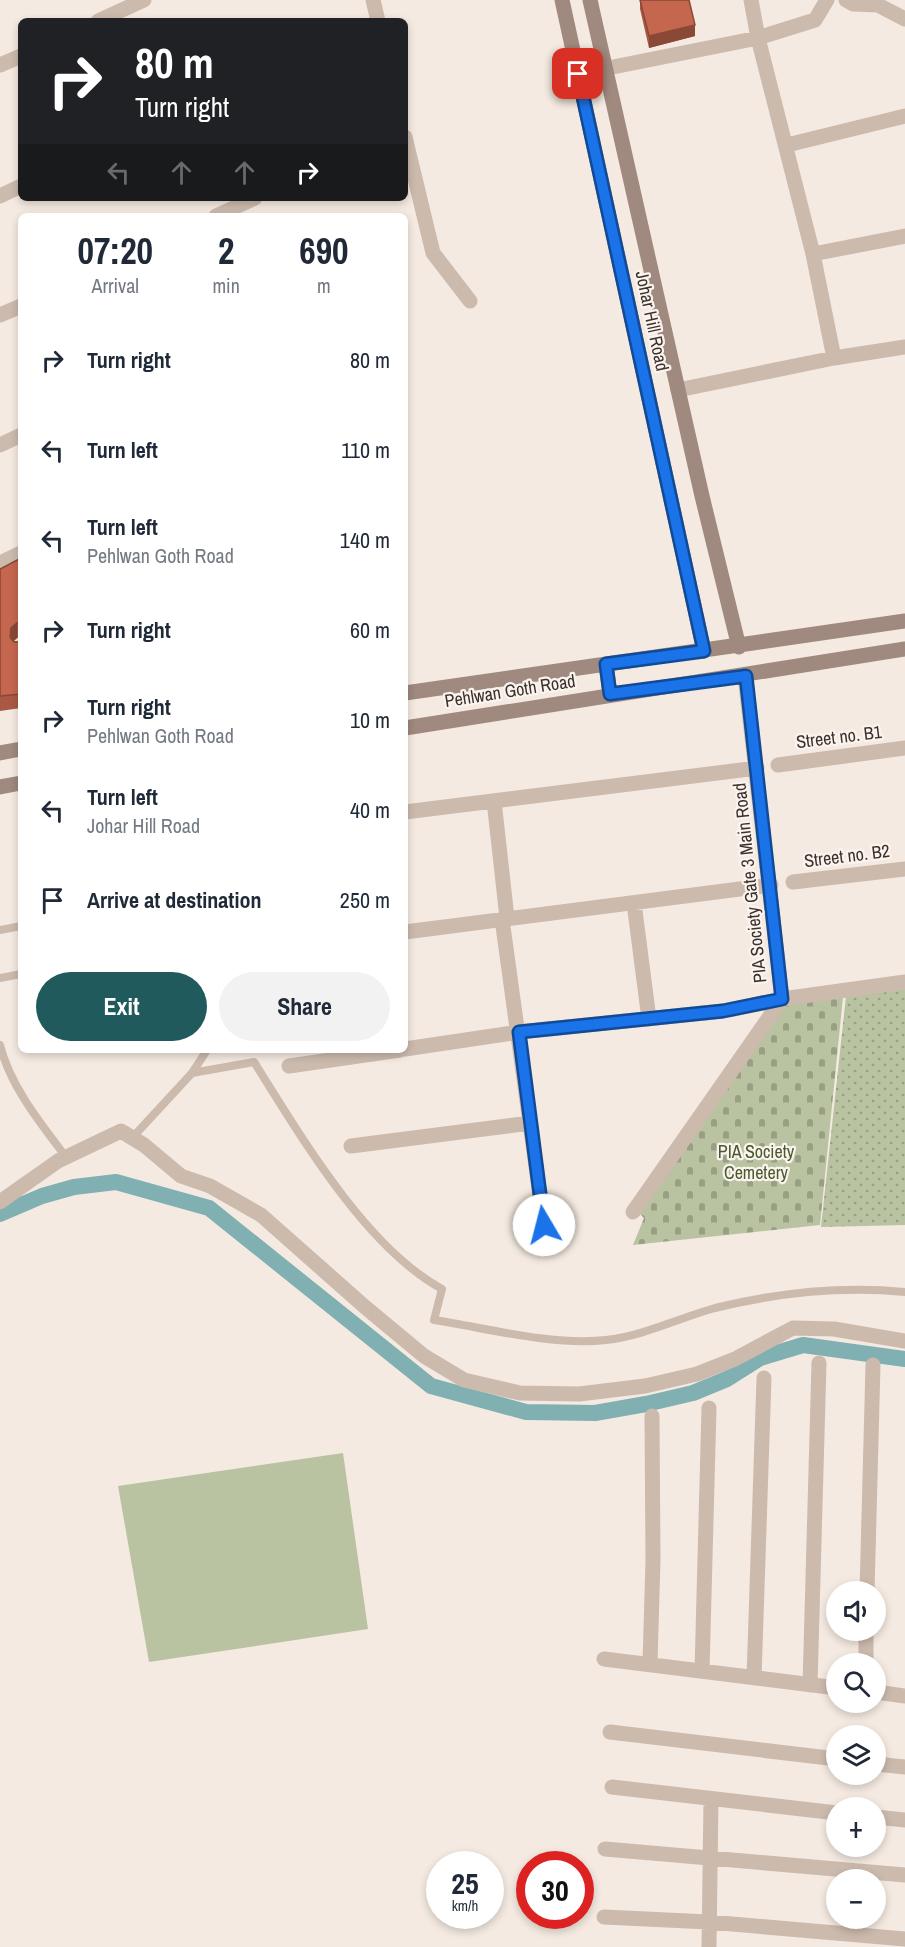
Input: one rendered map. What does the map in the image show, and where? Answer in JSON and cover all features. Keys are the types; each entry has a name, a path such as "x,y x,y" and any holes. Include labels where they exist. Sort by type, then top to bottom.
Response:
{"street":[{"path":"105,18 144,0"},
{"path":"373,0 377,18"},
{"name":"Johar Hill Road","path":"562,0 704,651"},
{"path":"590,0 678,390 740,646"},
{"path":"751,0 758,38 813,254 834,358"},
{"path":"578,74 758,38 815,20 827,0"},
{"path":"846,0 853,4 878,5 905,18"},
{"path":"0,65 18,57"},
{"path":"787,145 905,116"},
{"path":"408,150 433,254 470,301"},
{"path":"0,196 18,187"},
{"path":"222,213 248,201"},
{"path":"813,254 905,236"},
{"path":"0,315 18,307"},
{"path":"678,390 834,358 905,348"},
{"path":"0,445 18,436"},
{"path":"0,563 18,555"},
{"name":"Pehlwan Goth Road","path":"408,693 905,621"},
{"path":"840,631 844,659"},
{"name":"Pehlwan Goth Road","path":"408,728 610,694 746,676 905,649"},
{"path":"606,664 610,694"},
{"name":"PIA Society Gate 3 Main Road","path":"746,676 782,999 905,982"},
{"name":"Street no. B1","path":"778,765 905,748"},
{"path":"0,753 18,750"},
{"path":"408,812 757,768"},
{"path":"0,787 18,784"},
{"path":"494,801 504,919 544,1225"},
{"name":"Street no. B2","path":"794,882 905,869"},
{"path":"408,932 771,885"},
{"path":"634,903 649,1019"},
{"path":"408,1049 519,1032 723,1011 782,999"},
{"path":"633,1212 782,999"},
{"path":"289,1066 379,1053"},
{"path":"351,1146 530,1123"},
{"path":"0,1202 66,1157 120,1131 181,1176 210,1186 261,1215 415,1349 464,1380 520,1393 579,1394 645,1386 697,1374 735,1359 793,1328 834,1329 905,1341"},
{"path":"810,1684 819,1363"},
{"path":"867,1581 873,1365"},
{"path":"754,1678 764,1378"},
{"path":"702,1671 709,1408"},
{"path":"650,1663 653,1560 652,1416"},
{"path":"604,1659 826,1686"},
{"path":"886,1693 905,1696"},
{"path":"610,1732 826,1758"},
{"path":"886,1765 905,1767"},
{"path":"612,1787 826,1812"},
{"path":"709,1947 711,1800"},
{"path":"886,1818 905,1820"},
{"path":"605,1849 905,1875"},
{"path":"604,1917 905,1939"}],"lane":[{"path":"0,930 18,927"},
{"path":"0,978 18,975"},
{"path":"0,1045 3,1059 36,1117 66,1157"},
{"path":"132,1138 192,1073 205,1053"},
{"path":"192,1073 254,1062 316,1157 362,1220 424,1280 442,1289 434,1320 551,1339 606,1340 658,1328 715,1308 799,1293 882,1290 905,1292"}],"green space":[{"path":"905,989 905,1225 821,1227 846,996"},
{"name":"PIA Society Cemetery","path":"843,997 820,1225 633,1245 644,1218 639,1213 783,998"},
{"path":"343,1453 368,1629 149,1662 118,1486"}],"building":[{"path":"640,0 689,0 695,25 649,36"},
{"path":"18,560 18,623 11,628 10,637 14,642 18,642 18,694 0,696 0,569"}],"waterway":[{"path":"0,1214 42,1196 74,1187 116,1182 209,1208 431,1386 526,1412 595,1413 693,1393 727,1379 760,1358 803,1345 905,1359"}],"route":[{"path":"544,1225 519,1032 723,1011 782,999 746,676 610,694 606,664 704,651 578,74"}]}
